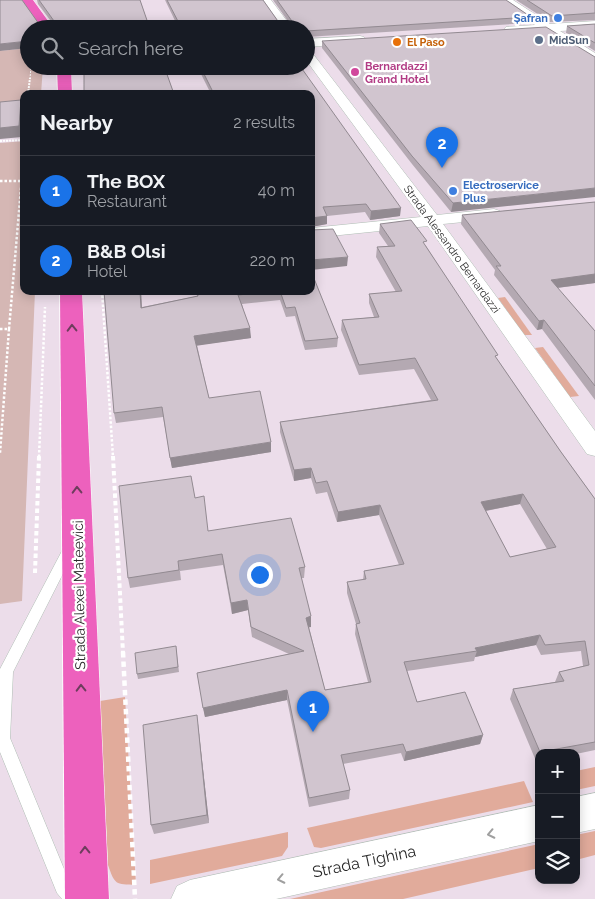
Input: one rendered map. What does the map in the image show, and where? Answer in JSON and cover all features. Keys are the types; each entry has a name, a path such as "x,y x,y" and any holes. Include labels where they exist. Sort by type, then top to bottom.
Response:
{"main road":[{"path":"506,0 595,59"},
{"path":"26,1 41,20"},
{"path":"499,31 595,25"},
{"path":"315,42 373,39"},
{"path":"64,75 65,90"},
{"name":"Strada Alexei Mateevici","path":"58,296 78,533 87,899"}],"street":[{"path":"266,0 281,20"},
{"name":"Strada Alessandro Bernardazzi","path":"315,64 432,220 595,448"},
{"path":"315,233 509,212"},
{"path":"580,814 595,811"},
{"name":"Strada Tighina","path":"190,899 535,825"}],"lane":[{"path":"75,899 63,887 2,738 6,672 78,533"}],"path":[{"path":"29,90 31,75"},
{"path":"0,142 20,140"},
{"path":"0,181 20,181"},
{"path":"0,453 20,194"},
{"path":"102,295 115,492 135,899"},
{"path":"35,575 58,296"},
{"path":"0,329 10,329"}],"shaded area":[{"path":"20,49 20,75 42,75 41,90 20,90 20,106 0,107 0,51"},
{"path":"20,141 20,295 35,295 22,601 0,604 0,143"},
{"path":"505,297 532,335 524,335 498,298"},
{"path":"543,347 579,396 570,397 535,348"},
{"path":"125,697 136,885 120,884 114,880 108,865 100,701"},
{"path":"595,767 595,786 580,789 580,770"},
{"path":"524,781 533,802 321,848 314,847 307,828"},
{"path":"595,831 595,855 580,859 580,834"},
{"path":"288,832 288,847 282,856 150,884 150,860"},
{"path":"535,845 535,869 403,899 290,899"}],"building":[{"path":"0,0 22,0 36,20 20,20 20,42 0,44"},
{"path":"39,0 140,0 147,20 53,20"},
{"path":"167,0 263,0 277,20 177,20"},
{"path":"277,0 506,0 531,17 315,30 315,20 291,20"},
{"path":"527,0 595,0 595,13 552,16"},
{"path":"595,24 595,43 567,26"},
{"path":"546,27 595,57 595,188 453,203 412,156 322,41"},
{"path":"84,75 167,75 173,90 84,90"},
{"path":"204,75 306,75 401,208 371,211 366,204 323,207 327,216 315,218 315,90 212,90"},
{"path":"20,100 19,126 0,128 0,102"},
{"path":"595,202 595,274 551,280 595,331 595,386 544,320 539,321 496,266 501,266 462,215"},
{"path":"411,220 427,241 423,242 498,355 495,356 595,499 595,742 556,749 539,749 513,689 564,681 559,672 589,665 585,641 545,645 540,635 475,648 477,651 404,662 417,702 465,692 483,735 406,752 403,744 341,755 350,790 309,798 287,690 203,708 197,673 304,651 251,627 247,600 231,603 222,554 178,561 179,570 128,578 119,486 191,476 195,498 204,496 208,531 291,518 305,567 299,568 311,616 306,618 325,690 371,682 356,624 360,623 347,582 366,579 364,571 404,564 380,505 338,512 327,481 316,483 311,468 294,470 280,422 438,400 415,358 359,365 342,320 379,317 369,294 402,291 377,247 395,246 380,224","holes":["523,494 556,547 510,557 481,502"]},
{"path":"333,229 348,257 315,260 315,230"},
{"path":"315,281 338,338 305,341 295,307 286,308 281,295 315,295"},
{"path":"104,295 140,295 141,308 198,295 238,295 250,328 194,336 209,398 260,391 271,442 170,458 162,407 114,413"},
{"path":"176,646 178,667 137,674 135,653"},
{"path":"197,715 207,815 151,825 143,725"}],"place":[{"name":"Șafran","path":"558,18"},
{"name":"MidSun","path":"539,40"},
{"name":"El Paso","path":"397,42"},
{"name":"Bernardazzi Grand Hotel","path":"355,72"},
{"name":"B&B Olsi","path":"442,168"},
{"name":"Electroservice Plus","path":"453,191"},
{"name":"The BOX","path":"313,732"}]}
